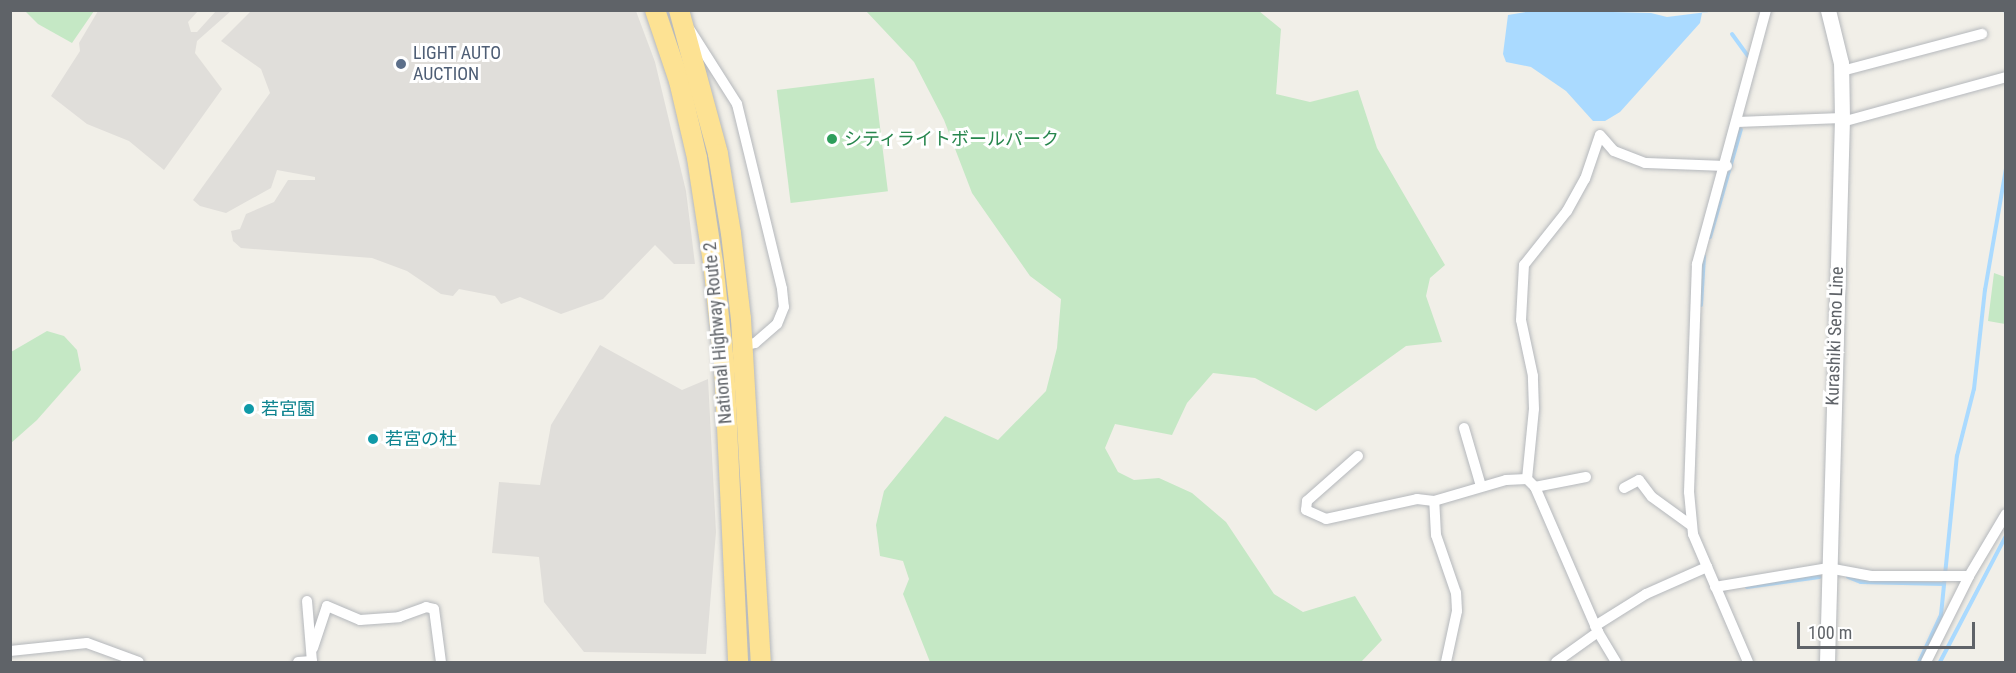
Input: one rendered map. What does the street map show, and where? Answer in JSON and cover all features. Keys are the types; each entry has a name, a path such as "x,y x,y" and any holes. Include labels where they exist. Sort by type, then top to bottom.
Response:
{"highway":[{"name":"National Highway Route 2","path":"655,10 679,81 697,158 713,262 724,363 738,663"},
{"name":"National Highway Route 2","path":"680,14 718,154 742,346 761,663"}],"main road":[{"name":"Kurashiki Seno Line","path":"1827,663 1842,120 1842,71 1838,40 1828,10"}],"street":[{"path":"1748,663 1692,526 1689,492 1697,264 1727,166 1742,88 1766,10"},
{"path":"680,14 737,104 782,289 784,307 777,324 754,344 742,346"},
{"path":"1842,71 1982,34"},
{"path":"1737,122 1774,118 1842,120 2006,77"},
{"path":"1616,663 1596,629 1531,483 1534,387 1521,320 1524,265 1567,211 1585,179 1600,135 1614,151 1645,163 1727,166"},
{"path":"1464,428 1481,486"},
{"path":"1358,456 1307,501 1306,510 1326,519 1417,499 1434,501 1481,486 1586,477"},
{"path":"1624,488 1639,480 1652,497 1692,526"},
{"path":"1434,501 1436,535 1456,593 1458,611 1446,663"},
{"path":"1926,663 1969,576 2006,514"},
{"path":"1556,663 1596,629 1646,594 1707,567"},
{"path":"1715,587 1828,568 1871,576 1969,576"},
{"path":"298,663 312,662 313,648 307,601"},
{"path":"313,648 327,606 360,620 399,617 426,607 434,609 441,663"},
{"path":"10,651 87,643 139,663"}],"shaded area":[{"path":"98,11 198,11 188,22 191,32 197,32 216,11 231,11 197,41 195,53 222,89 164,170 129,141 87,124 51,96 80,51 79,43"},
{"path":"251,11 636,11 655,62 686,191 695,264 674,264 655,245 603,299 561,314 520,297 501,304 495,296 459,289 453,296 441,294 407,271 372,258 241,248 233,241 231,231 240,229 246,214 274,202 288,180 315,180 315,177 277,170 271,188 226,213 200,206 193,200 270,93 261,69 221,41"},
{"path":"600,345 682,390 708,379 716,532 706,654 584,652 544,602 539,557 492,553 499,482 540,485 551,425"}],"green space":[{"path":"25,11 94,11 72,43 38,24"},
{"path":"866,11 1259,11 1281,29 1276,94 1310,102 1358,90 1377,148 1445,265 1430,278 1426,296 1442,342 1406,346 1316,411 1255,378 1213,373 1187,403 1172,435 1115,424 1105,448 1118,472 1134,480 1159,478 1192,493 1226,522 1274,594 1303,612 1355,596 1382,640 1361,662 930,662 903,594 909,579 903,561 880,556 876,525 884,491 945,416 998,440 1046,391 1057,348 1061,299 1030,276 972,193 944,120 914,62"},
{"name":"シティライトボールパーク","path":"874,78 888,191 791,203 777,90"},
{"path":"1994,273 2005,277 2005,324 1988,321"},
{"path":"47,331 64,336 77,350 81,370 37,420 11,443 11,352"}],"water":[{"path":"1537,10 1651,13 1667,17 1715,11 1702,13 1700,23 1620,112 1605,121 1593,121 1566,91 1531,67 1506,62 1503,54 1508,15"}],"waterway":[{"path":"1732,34 1748,56"},
{"path":"1710,237 1741,129"},
{"path":"1919,662 1941,615 1957,456 1974,389 1985,290 2006,169"},
{"path":"1701,305 1704,256"},
{"path":"1940,662 2006,536"},
{"path":"1747,587 1819,577"},
{"path":"1848,577 1861,582 1944,584"}],"place":[{"name":"LIGHT AUTO AUCTION","path":"401,64"},
{"name":"シティライトボールパーク","path":"832,139"},
{"name":"若宮園","path":"249,409"},
{"name":"若宮の杜","path":"373,439"}]}
